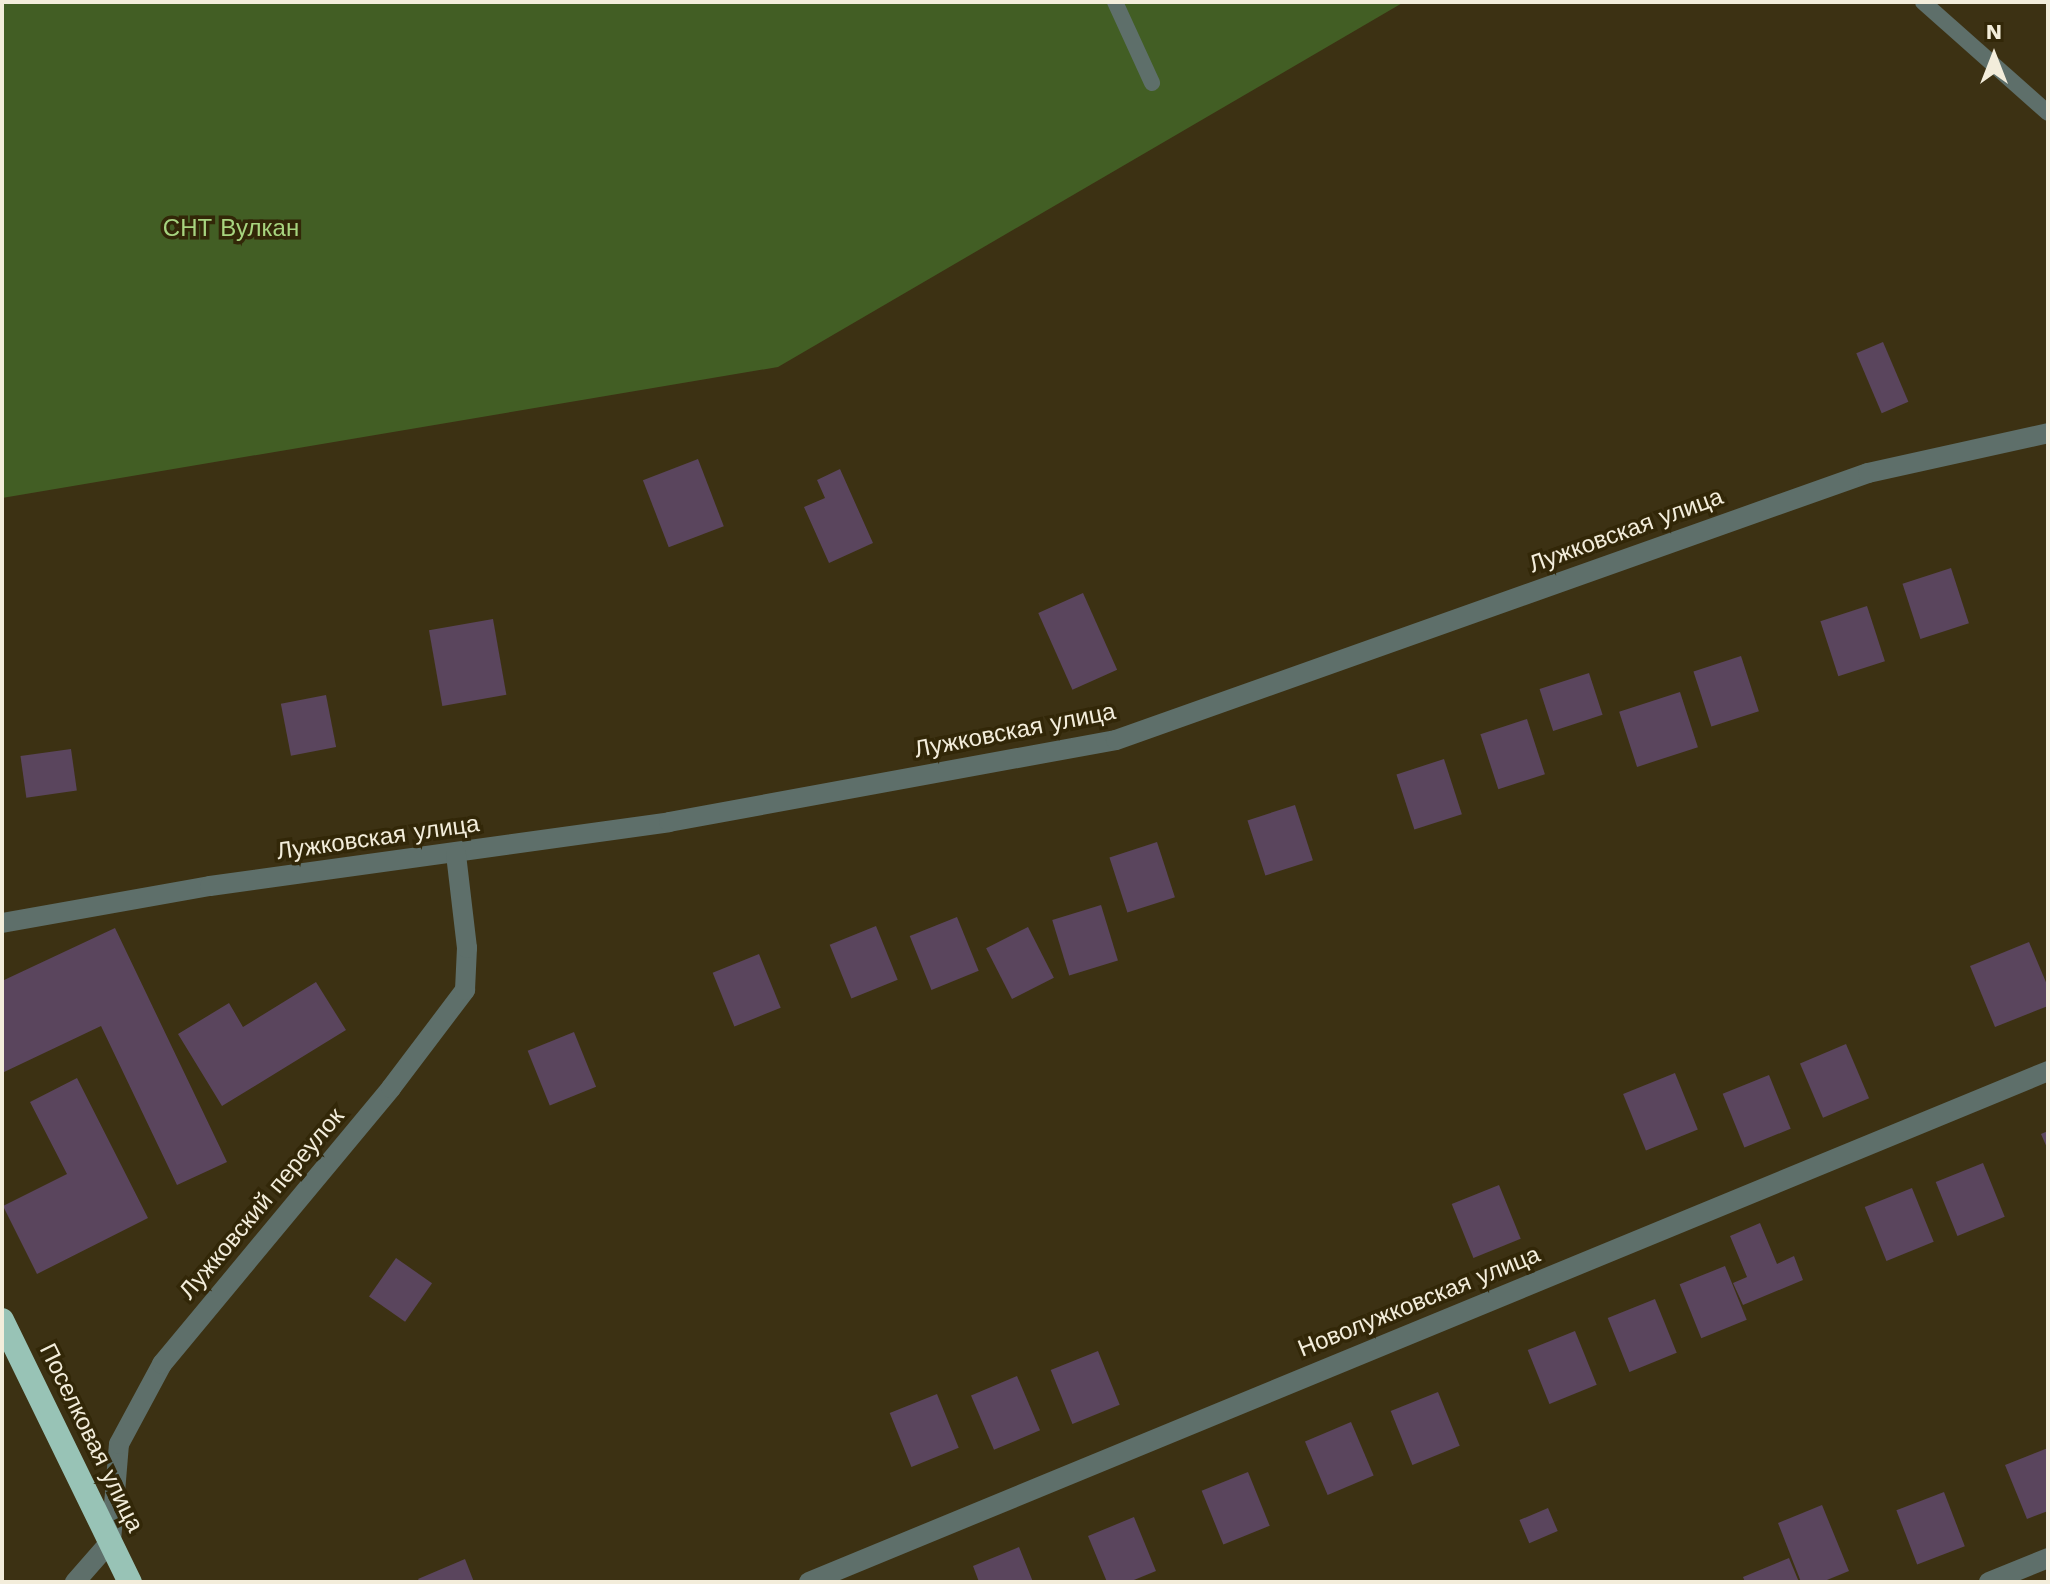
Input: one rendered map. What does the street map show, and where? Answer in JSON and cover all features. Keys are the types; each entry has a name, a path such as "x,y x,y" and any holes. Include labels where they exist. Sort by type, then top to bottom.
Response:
{"highway":[{"name":"Поселковая улица","path":"5,1333 130,1582"}],"street":[{"name":"Лужковская улица","path":"2,923 210,886 456,855 669,822 1116,740 1868,473 2048,433"},
{"name":"Лужковский переулок","path":"111,1541 119,1444 162,1364 391,1088 465,990 467,948 456,855"},
{"name":"Новолужковская улица","path":"809,1582 2048,1071"},
{"path":"75,1582 111,1541"},
{"path":"1989,1582 2048,1558"}],"lane":[{"path":"1115,2 1152,83"},
{"path":"1923,2 2048,113"}],"green space":[{"name":"СНТ Вулкан","path":"2,2 1404,2 778,367 2,498"}],"building":[{"path":"1883,342 1908,402 1882,413 1856,353"},
{"path":"698,459 724,526 669,547 643,480"},
{"path":"840,469 873,543 829,563 804,507 825,498 817,480"},
{"path":"1951,568 1969,623 1920,639 1902,584"},
{"path":"1083,593 1117,670 1072,690 1038,613"},
{"path":"1867,606 1885,661 1838,676 1820,621"},
{"path":"493,619 506,695 442,706 429,630"},
{"path":"1741,656 1759,711 1711,727 1693,671"},
{"path":"1589,673 1603,715 1553,731 1540,689"},
{"path":"1680,692 1698,747 1637,767 1619,712"},
{"path":"326,695 336,747 291,756 281,704"},
{"path":"1527,719 1545,774 1498,789 1480,734"},
{"path":"71,749 77,791 26,798 20,756"},
{"path":"1444,759 1462,814 1414,830 1396,774"},
{"path":"1295,805 1313,860 1265,876 1247,820"},
{"path":"1157,842 1175,897 1127,913 1109,857"},
{"path":"1101,905 1118,960 1069,975 1052,920"},
{"path":"957,917 979,971 931,990 910,936"},
{"path":"876,926 898,980 851,999 830,945"},
{"path":"1028,927 1054,978 1012,999 986,948"},
{"path":"115,928 227,1162 177,1185 101,1026 2,1073 2,981"},
{"path":"2029,942 2048,987 2048,1006 1995,1027 1970,966"},
{"path":"759,954 781,1008 734,1027 713,973"},
{"path":"316,982 346,1030 222,1106 178,1034 229,1003 243,1027"},
{"path":"574,1032 596,1087 550,1105 528,1051"},
{"path":"1846,1044 1869,1098 1823,1118 1800,1064"},
{"path":"1675,1073 1698,1130 1646,1151 1623,1094"},
{"path":"1769,1075 1791,1129 1744,1148 1723,1094"},
{"path":"77,1078 148,1218 37,1274 3,1206 67,1174 30,1102"},
{"path":"2048,1131 2048,1150 2041,1134"},
{"path":"1983,1163 2005,1217 1957,1236 1936,1182"},
{"path":"1499,1185 1521,1239 1473,1258 1452,1204"},
{"path":"1912,1188 1934,1242 1886,1261 1865,1207"},
{"path":"1760,1223 1777,1264 1794,1256 1803,1280 1743,1305 1733,1283 1747,1277 1730,1236"},
{"path":"396,1258 432,1283 405,1322 369,1297"},
{"path":"1725,1266 1747,1320 1701,1338 1680,1284"},
{"path":"1655,1299 1677,1353 1629,1372 1608,1318"},
{"path":"1575,1331 1597,1385 1549,1404 1528,1350"},
{"path":"1098,1351 1120,1405 1072,1424 1051,1370"},
{"path":"1017,1376 1040,1430 994,1450 971,1396"},
{"path":"1438,1392 1460,1446 1412,1465 1391,1411"},
{"path":"937,1394 959,1448 911,1467 890,1413"},
{"path":"1351,1422 1374,1475 1328,1495 1305,1442"},
{"path":"2048,1448 2048,1511 2027,1519 2005,1465"},
{"path":"1248,1472 1270,1526 1223,1545 1202,1491"},
{"path":"1944,1492 1965,1546 1917,1564 1896,1510"},
{"path":"1822,1505 1849,1571 1822,1582 1801,1582 1778,1523"},
{"path":"1548,1508 1558,1531 1529,1543 1519,1520"},
{"path":"1134,1517 1156,1571 1129,1582 1107,1582 1088,1536"},
{"path":"1019,1547 1033,1582 979,1582 973,1566"},
{"path":"1789,1558 1799,1582 1745,1582 1743,1577"},
{"path":"465,1559 474,1582 420,1582 418,1579"}]}
